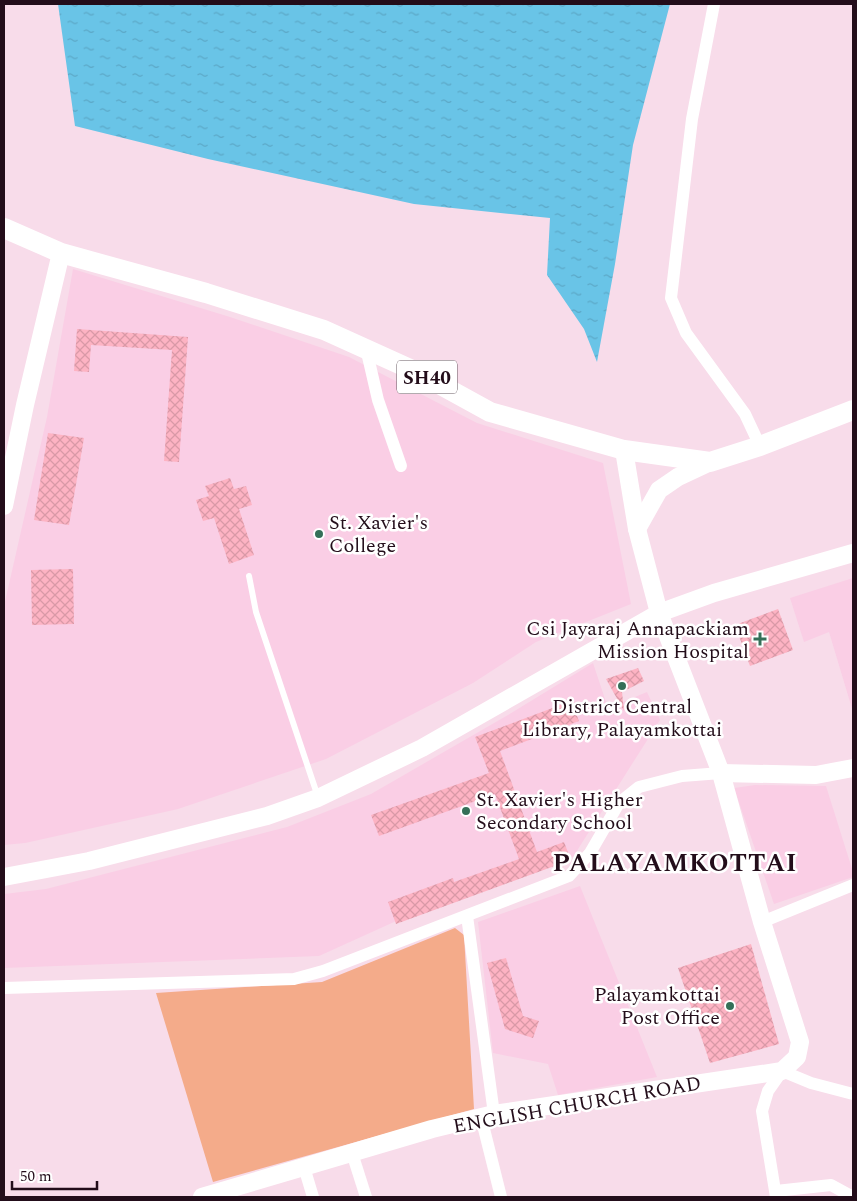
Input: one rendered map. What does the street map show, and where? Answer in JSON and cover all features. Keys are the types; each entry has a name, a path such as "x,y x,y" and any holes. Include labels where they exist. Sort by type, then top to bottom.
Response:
{"main road":[{"name":"SH40","path":"4,228 61,253 206,293 324,330 419,373 490,412 624,450 710,462 760,446 853,410"}],"street":[{"path":"714,4 692,119 671,298 686,333 745,414 760,446"},
{"path":"4,506 25,405 61,253"},
{"path":"366,348 378,400 401,466"},
{"path":"624,450 637,529 659,613 721,773 762,922 800,1042 797,1057 782,1071 768,1091 762,1111 776,1194 831,1185 853,1197"},
{"path":"637,529 659,490 678,477 710,462"},
{"path":"4,877 89,861 267,816 318,798 422,748 659,613 714,594 853,553"},
{"path":"4,988 294,978 323,971 569,876 590,853 618,802 639,788 682,776 721,773 816,775 853,768"},
{"path":"762,922 853,885"},
{"path":"467,916 488,1116 501,1197"},
{"path":"782,1071 811,1083 853,1094"},
{"name":"ENGLISH CHURCH ROAD","path":"213,1196 432,1129 488,1116 782,1071"},
{"path":"352,1153 366,1197"},
{"path":"304,1167 313,1197"}],"lane":[{"path":"249,576 256,612 318,798"}],"shaded area":[{"name":"St. Xavier's College","path":"73,269 230,317 349,357 477,423 603,463 631,604 536,642 473,683 326,759 178,809 25,843 4,845 4,606 47,417"},
{"path":"853,578 853,712 829,632 804,642 790,598"},
{"name":"St. Xavier's Higher Secondary School","path":"593,663 608,708 647,692 660,720 573,857 394,922 319,956 4,968 4,894 46,889 287,827 371,794 508,715"},
{"path":"755,785 826,786 853,877 774,904 734,788"},
{"path":"580,886 657,1077 558,1095 548,1064 493,1053 478,922"},
{"path":"455,928 464,935 474,1109 213,1182 156,993 322,982"}],"water":[{"path":"58,4 670,4 633,145 615,264 597,362 584,329 547,275 550,218 414,204 208,159 75,126"}],"building":[{"path":"77,329 188,337 179,462 164,461 172,350 91,345 89,372 74,371"},
{"path":"48,433 84,438 69,525 34,520"},
{"path":"230,478 234,489 246,486 252,505 239,509 254,555 229,564 214,518 203,521 196,500 209,496 205,486"},
{"path":"73,569 74,624 32,625 31,570"},
{"path":"778,609 793,650 750,666 735,625"},
{"name":"District Central Library, Palayamkottai","path":"638,668 644,681 622,692 624,711 606,679"},
{"path":"571,701 579,721 500,751 537,852 564,842 571,860 396,924 388,902 453,878 454,882 519,859 495,794 379,836 371,815 489,773 475,737"},
{"name":"Palayamkottai Post Office","path":"751,944 779,1044 710,1063 678,968"},
{"path":"506,958 523,1016 539,1021 533,1038 505,1029 487,963"}],"place":[{"name":"St. Xavier's College","path":"319,534"},
{"name":"Csi Jayaraj Annapackiam Mission Hospital","path":"760,639"},
{"name":"District Central Library, Palayamkottai","path":"622,686"},
{"name":"St. Xavier's Higher Secondary School","path":"466,811"},
{"name":"Palayamkottai Post Office","path":"730,1006"}],"district":[{"name":"PALAYAMKOTTAI","path":"675,862"}]}
